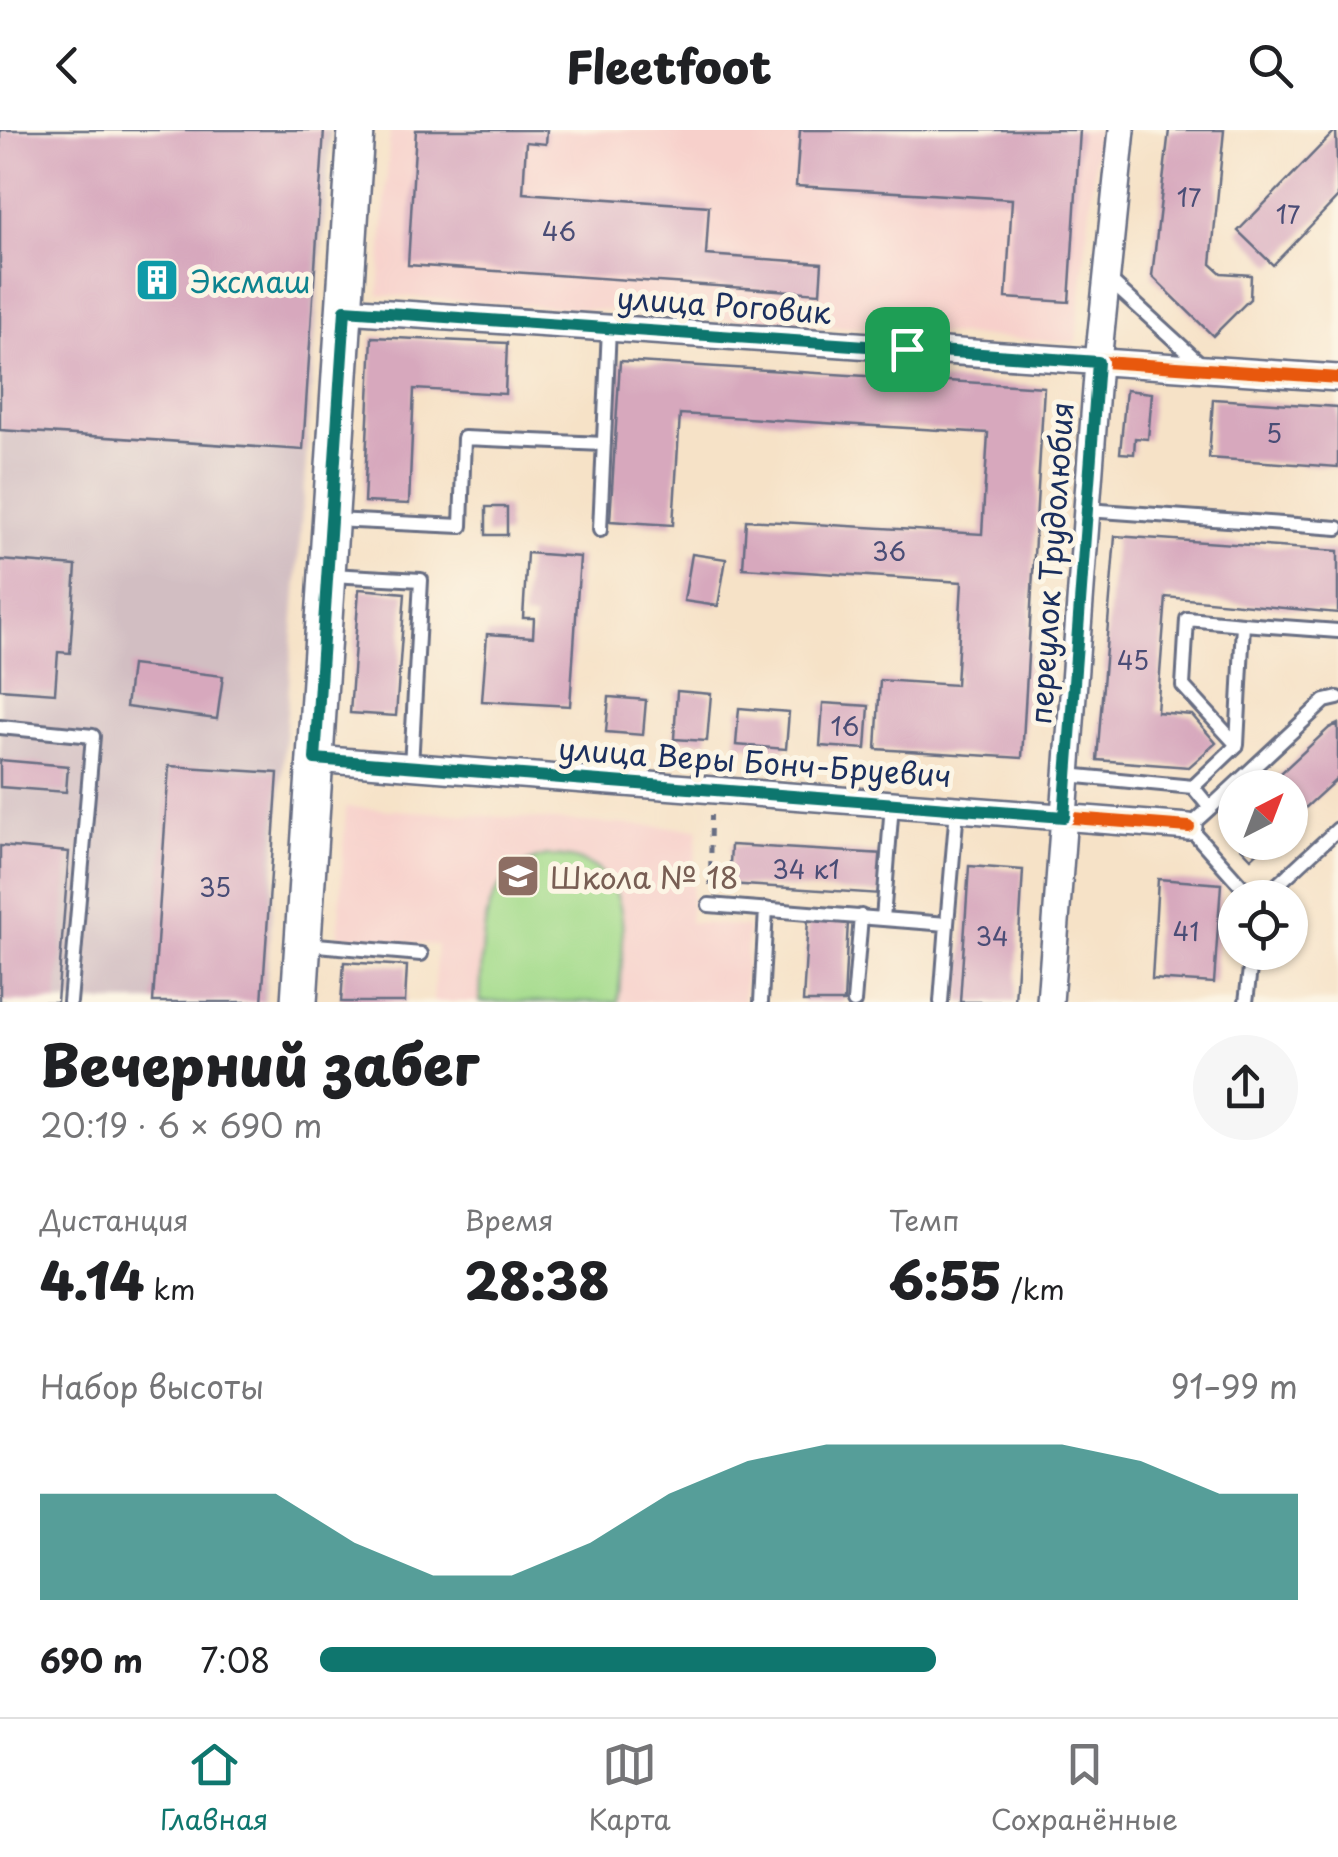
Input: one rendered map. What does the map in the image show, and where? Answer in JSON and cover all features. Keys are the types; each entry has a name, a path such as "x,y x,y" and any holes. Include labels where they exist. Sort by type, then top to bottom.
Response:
{"street":[{"path":"299,1002 356,130"},
{"name":"переулок Трудолюбия","path":"1050,1002 1098,362 1122,130"},
{"name":"улица Роговик","path":"345,310 1338,378"},
{"name":"улица Веры Бонч-Бруевич","path":"315,759 1189,828"}],"lane":[{"path":"1106,277 1206,369"},
{"path":"600,530 609,328"},
{"path":"331,520 460,526 464,438 604,444"},
{"path":"1087,510 1338,528"},
{"path":"327,575 421,580 411,767"},
{"path":"1236,745 1182,686 1187,619 1338,631"},
{"path":"1193,787 1236,745 1244,624"},
{"path":"1236,880 1189,828 1324,702 1338,698"},
{"path":"0,727 93,736 70,1002"},
{"path":"1067,775 1193,787 1210,808"},
{"path":"883,919 892,804"},
{"path":"941,1002 957,809"},
{"path":"1283,880 1338,829"},
{"path":"709,904 947,924"},
{"path":"761,1002 766,909"},
{"path":"854,1002 860,916"},
{"path":"303,944 422,954"},
{"path":"1246,1002 1250,970"}],"path":[{"path":"709,904 711,790"}],"shaded area":[{"path":"0,130 331,130 265,1002 0,1002"},
{"path":"390,130 1098,130 1076,343 379,295"},
{"name":"Школа № 18","path":"346,807 698,829 689,922 748,927 743,1002 433,1002 437,945 338,938"}],"green space":[{"path":"547,856 577,860 598,870 612,885 623,928 618,1002 480,1002 484,934 495,894 506,878 523,865"}],"building":[{"name":"Эксмаш","path":"0,130 324,130 303,450 0,430"},
{"path":"416,130 547,130 546,144 526,142 523,193 709,206 706,255 822,263 820,293 408,265"},
{"path":"800,130 1080,130 1069,302 1006,298 1012,199 796,186"},
{"path":"1169,130 1224,130 1211,264 1221,273 1251,275 1250,299 1213,336 1152,276"},
{"path":"1336,130 1338,197 1273,265 1238,231"},
{"path":"372,337 507,343 505,394 414,389 409,504 364,502"},
{"path":"620,361 1044,387 1022,758 876,749 880,680 956,685 962,582 743,568 746,520 982,534 988,433 680,414 673,525 610,521"},
{"path":"1126,390 1152,393 1148,439 1135,438 1134,454 1120,453"},
{"path":"1213,399 1338,407 1338,467 1209,458"},
{"path":"486,507 507,507 507,535 486,535"},
{"path":"1115,536 1338,551 1338,613 1166,597 1157,712 1192,715 1216,743 1189,767 1097,760"},
{"path":"527,553 580,557 570,706 482,701 487,634 533,637 534,618 523,618"},
{"path":"692,554 726,559 718,606 684,601"},
{"path":"0,560 76,566 70,653 58,652 55,693 0,689"},
{"path":"359,589 405,593 396,716 350,713"},
{"path":"131,665 223,676 217,719 126,707"},
{"path":"677,691 711,694 707,741 674,739"},
{"path":"609,697 646,700 643,735 606,732"},
{"path":"823,703 869,706 866,749 820,746"},
{"path":"739,708 789,712 786,749 736,745"},
{"path":"1338,724 1338,778 1308,806 1308,770 1284,770"},
{"path":"0,760 68,766 66,792 0,787"},
{"path":"169,766 278,773 262,1002 153,1002"},
{"path":"731,845 884,854 881,894 729,884"},
{"path":"0,846 69,852 57,1002 0,1002"},
{"path":"969,866 1023,870 1015,1002 960,1002"},
{"path":"1158,879 1218,884 1214,983 1152,979"},
{"path":"808,919 848,921 844,1002 803,1002"},
{"path":"344,962 407,966 405,1002 341,1002"}],"cycle path":[{"path":"345,310 1338,378"},
{"path":"315,759 1189,827"}],"place":[{"name":"Эксмаш","path":"157,280"},
{"name":"Школа № 18","path":"518,876"}],"route":[{"path":"345,310 907,349 1098,362 1064,817 315,759 345,310"}]}
